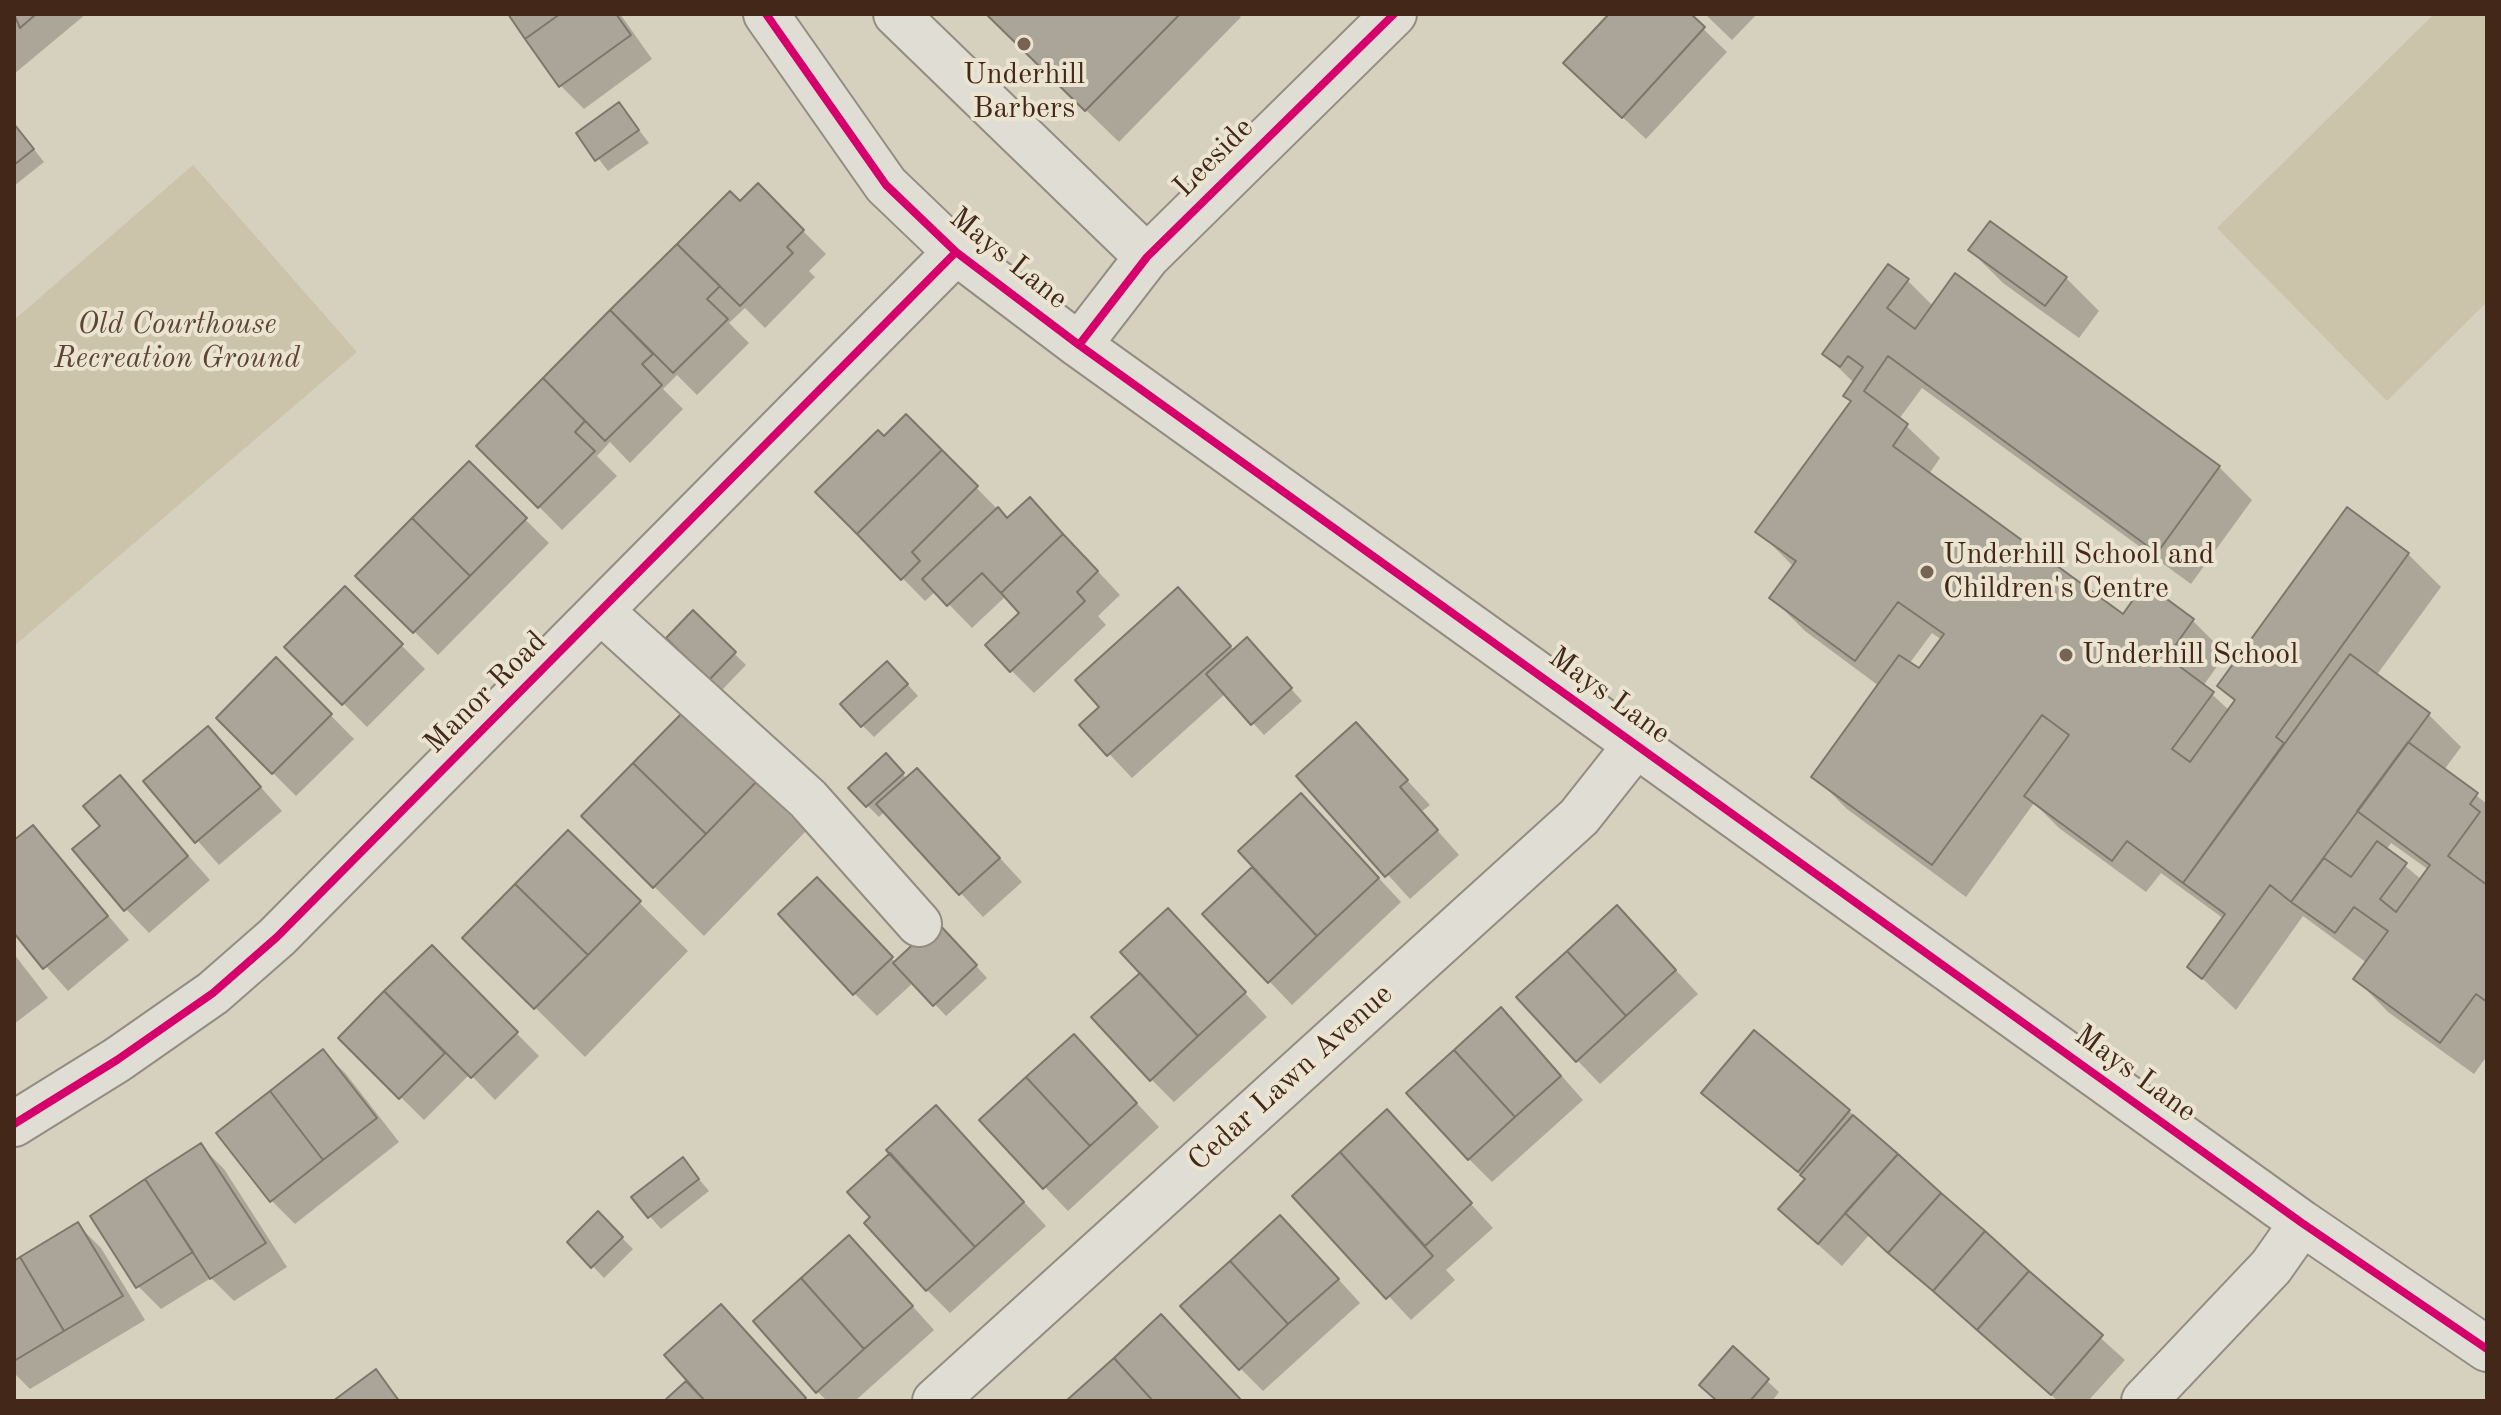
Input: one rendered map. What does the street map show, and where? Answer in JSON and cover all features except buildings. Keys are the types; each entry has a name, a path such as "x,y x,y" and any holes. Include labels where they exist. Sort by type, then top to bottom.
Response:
{"street":[{"name":"Mays Lane","path":"766,14 886,185 956,252 1079,345 2302,1223 2487,1349"},
{"path":"896,14 1147,257"},
{"name":"Leeside","path":"1079,345 1147,257 1378,19"},
{"name":"Manor Road","path":"14,1124 117,1060 213,993 277,937 956,252"},
{"path":"601,611 808,799 919,924"},
{"name":"Cedar Lawn Avenue","path":"935,1401 1579,817 1636,745"},
{"path":"2144,1401 2271,1267 2302,1223"}],"green space":[{"path":"2434,14 2487,14 2487,302 2387,401 2217,228"},
{"name":"Old Courthouse Recreation Ground","path":"193,165 357,352 14,646 14,320"}],"cycle path":[{"path":"766,14 886,185 956,252 1079,345 2302,1223 2487,1349"},
{"path":"1079,345 1147,257 1394,14"},
{"path":"14,1124 117,1060 213,993 277,937 956,252"}],"place":[{"name":"Underhill Barbers","path":"1024,44"},
{"name":"Underhill School and Children's Centre","path":"1927,572"},
{"name":"Underhill School","path":"2066,655"}]}
